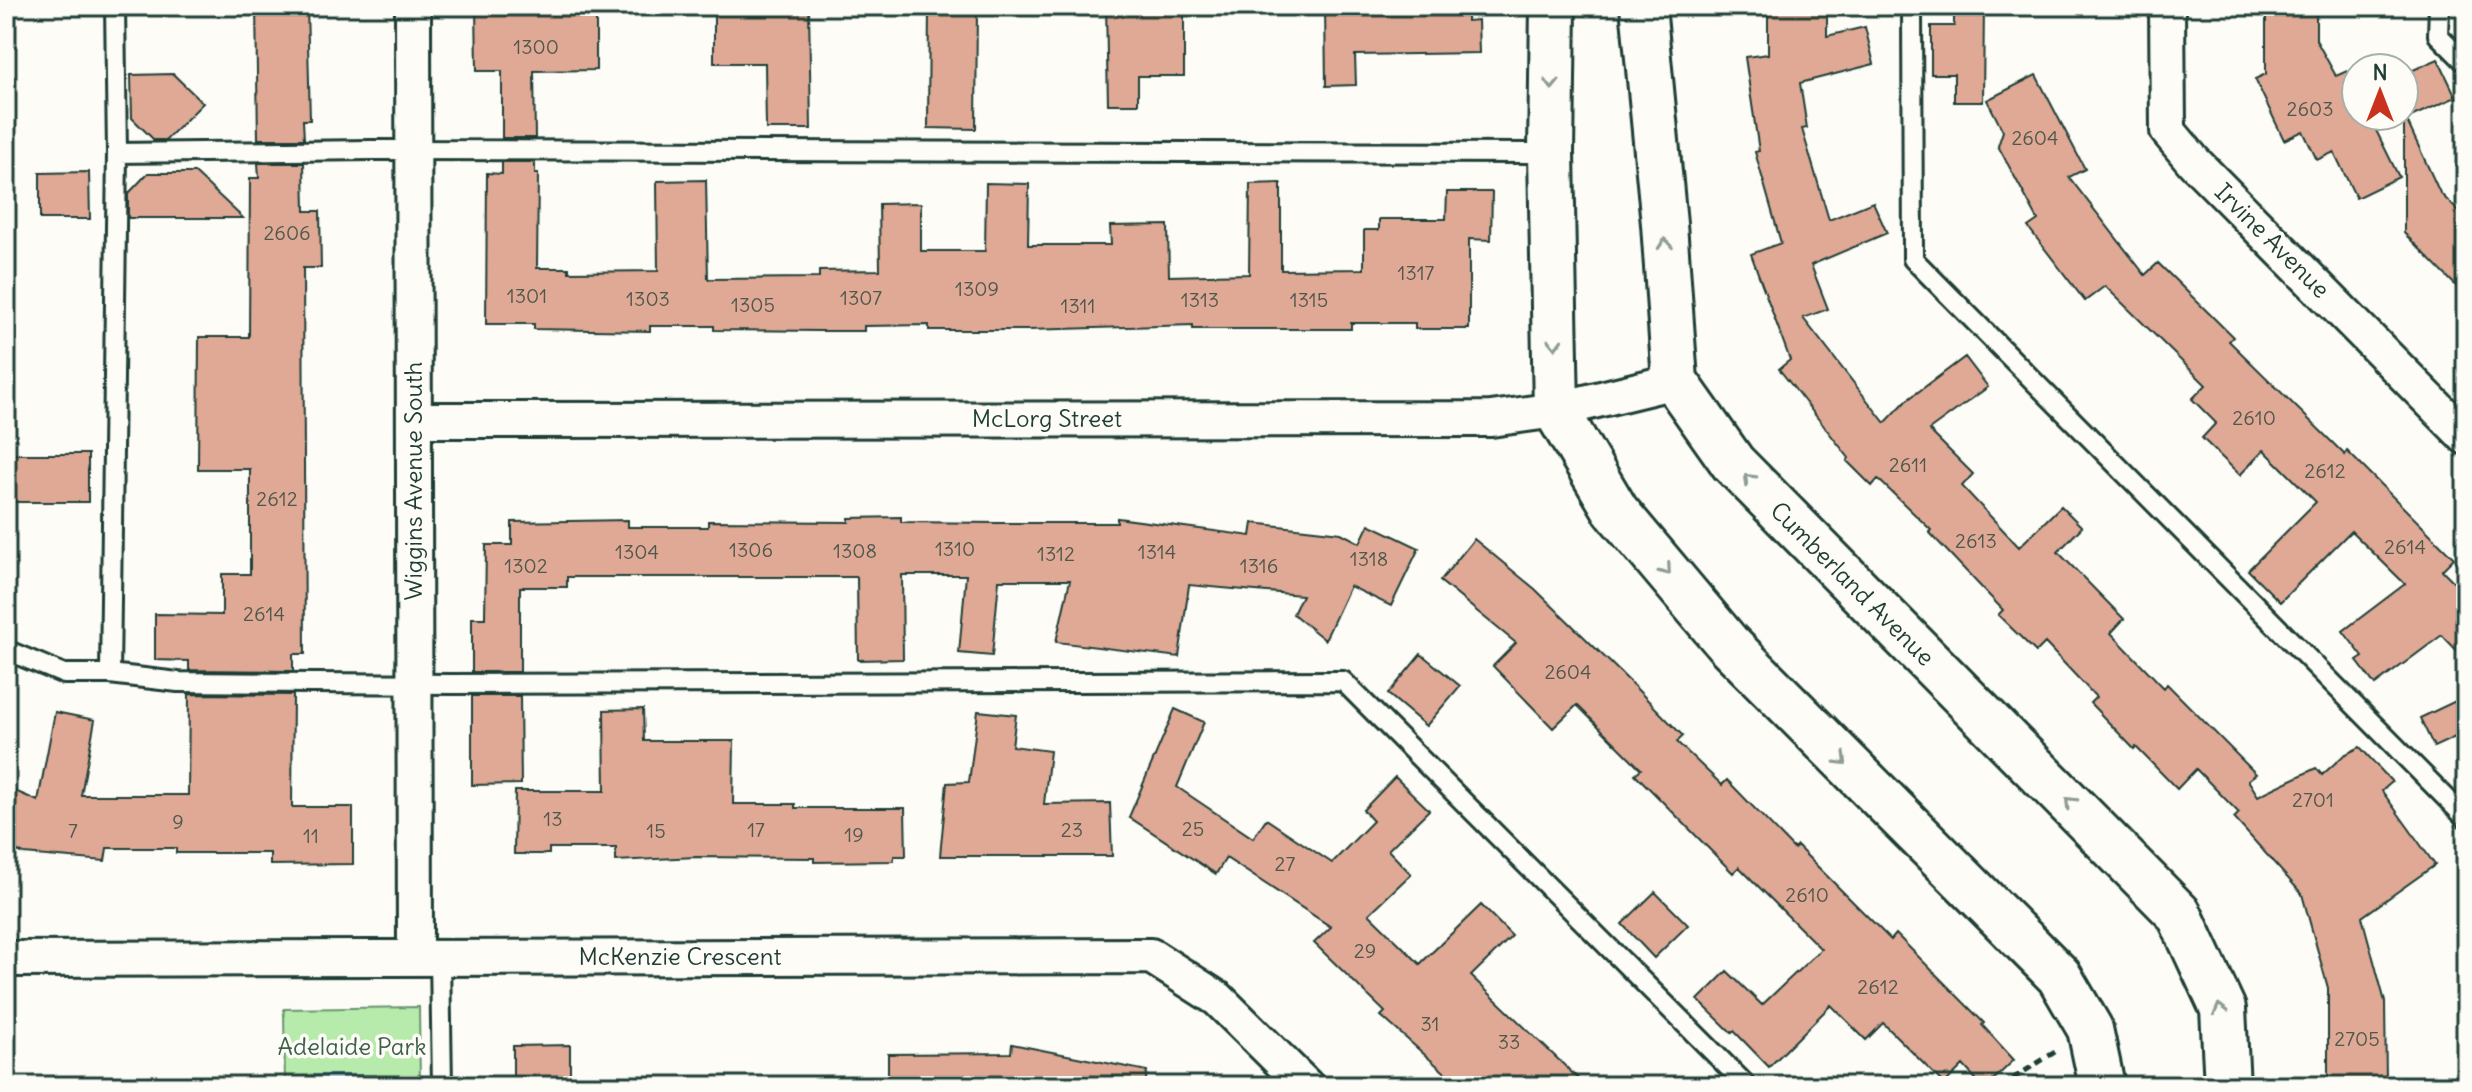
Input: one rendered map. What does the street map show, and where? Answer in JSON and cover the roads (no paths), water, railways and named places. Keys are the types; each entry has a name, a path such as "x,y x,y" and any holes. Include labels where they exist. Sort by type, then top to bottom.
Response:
{"street":[{"name":"Wiggins Avenue South","path":"413,6 415,684 427,956"},
{"path":"1553,6 1551,153 1556,410 1616,511 1728,644 2059,976 2090,1029 2102,1086"},
{"path":"1643,6 1675,381"},
{"name":"Irvine Avenue","path":"2167,6 2168,131 2194,162 2466,437"},
{"name":"McLorg Street","path":"414,420 1475,419 1556,410 1675,381"},
{"name":"Cumberland Avenue","path":"1675,381 1733,463 2179,914 2223,1009 2227,1086"},
{"name":"McKenzie Crescent","path":"6,959 1151,956 1218,999 1306,1086"}],"lane":[{"path":"110,674 117,153 115,6"},
{"path":"1912,6 1913,259 2466,818"},
{"path":"2439,6 2438,35 2466,63"},
{"path":"117,153 413,150 1551,153"},
{"path":"6,650 64,674 110,674 178,682 1343,681 1747,1086"},
{"path":"427,956 442,1086"}],"water":[{"path":"313,1075 376,1075 376,1086 313,1086"}],"park label":[{"name":"Adelaide Park","path":"352,1047"}]}
